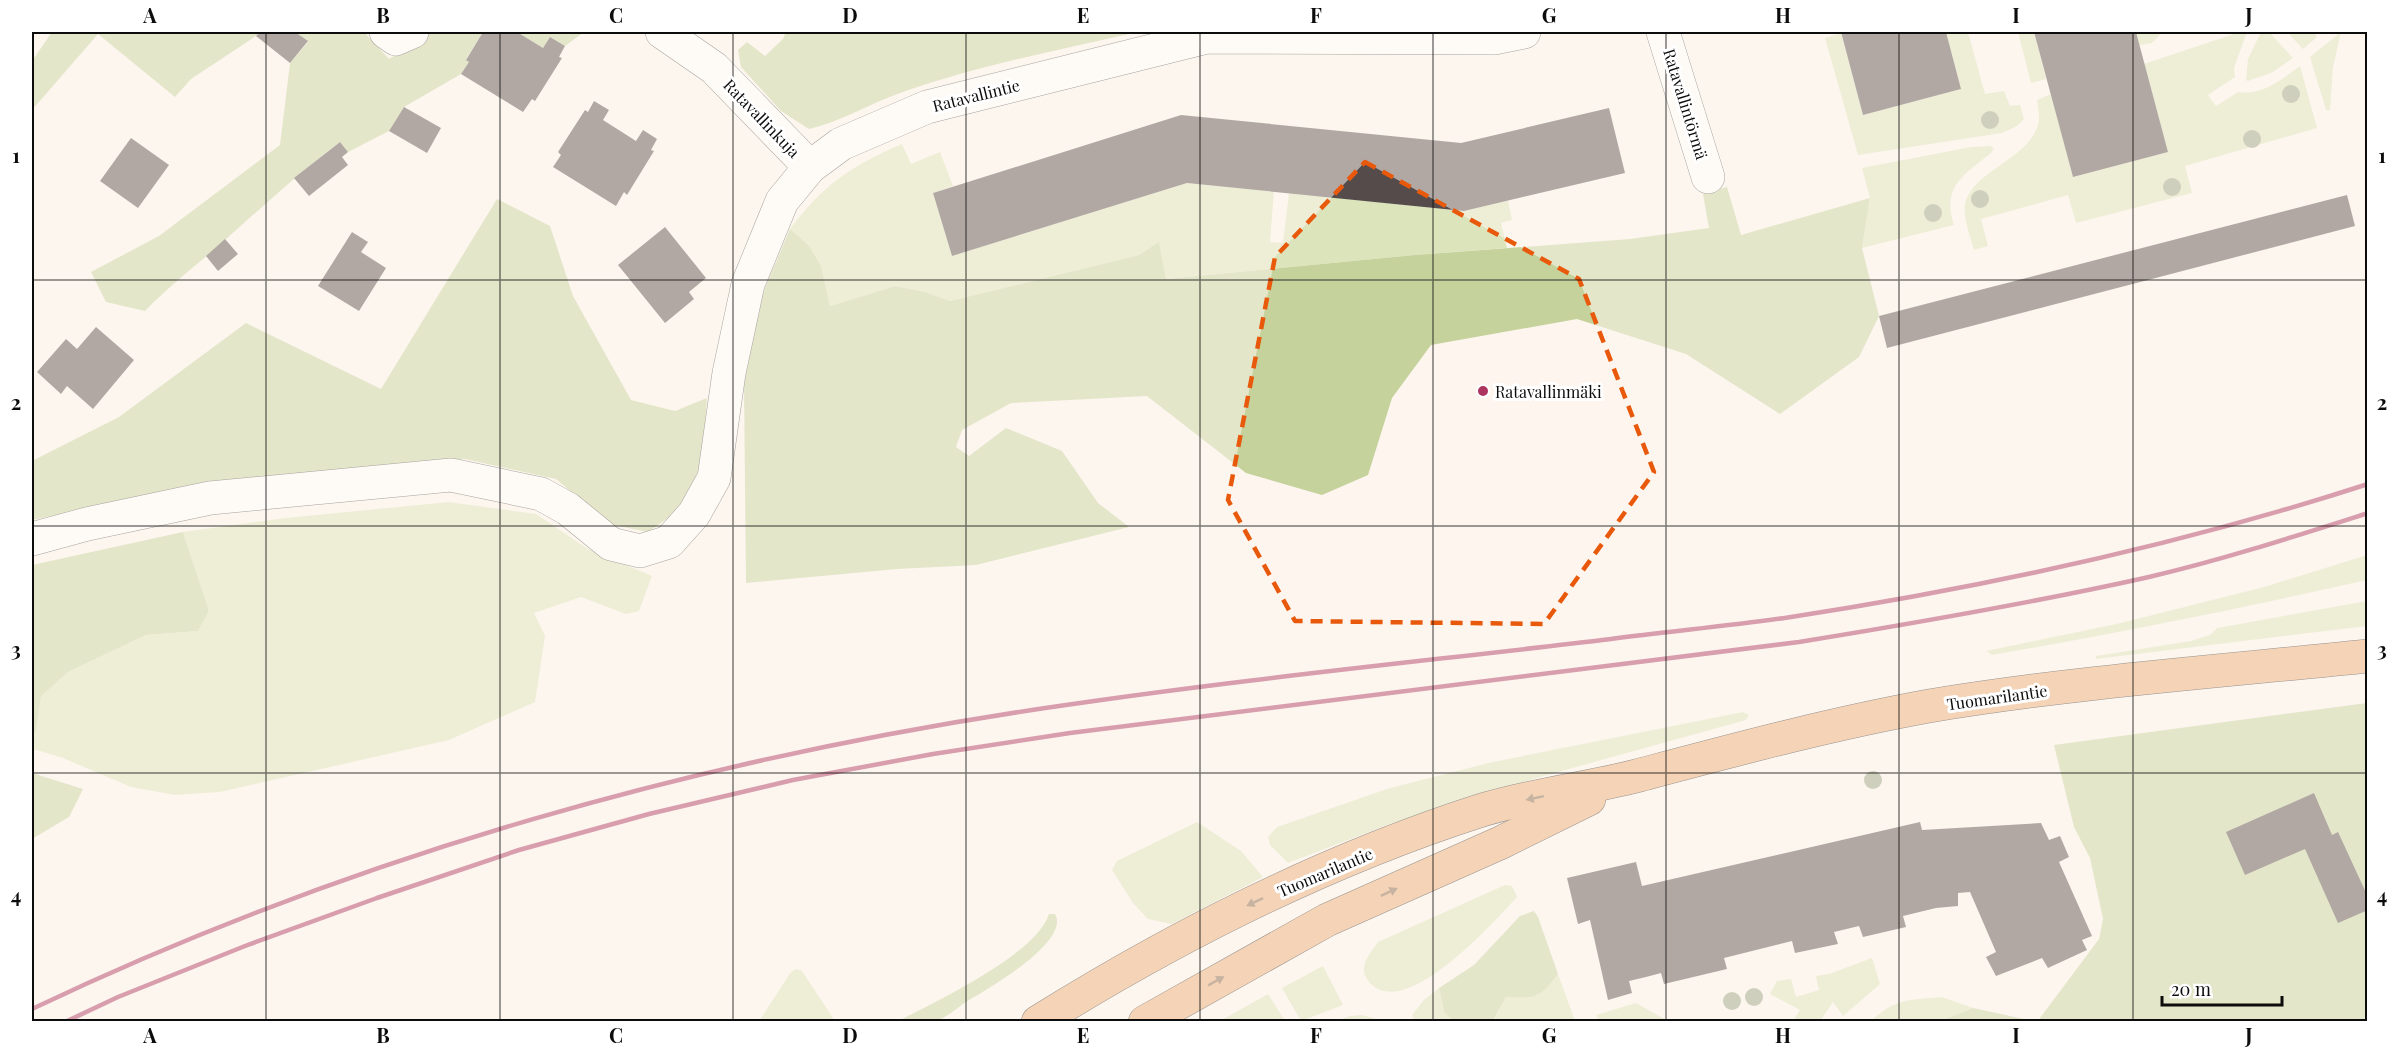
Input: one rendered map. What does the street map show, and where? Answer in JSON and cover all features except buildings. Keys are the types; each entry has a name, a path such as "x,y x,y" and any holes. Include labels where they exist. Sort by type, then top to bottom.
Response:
{"main road":[{"name":"Tuomarilantie","path":"1038,1022 1085,993 1213,922 1301,881 1482,810 1634,777 1743,746 1929,706 2073,687 2367,656"},
{"name":"Tuomarilantie","path":"1145,1022 1327,920 1500,843 1634,777"}],"street":[{"path":"386,32 396,39 412,32"},
{"name":"Ratavallinkuja","path":"662,32 714,68 810,167"},
{"name":"Ratavallintie","path":"32,539 87,524 210,498 451,475 541,494 568,509 611,544 640,551 669,542 694,514 714,478 729,373 748,284 782,201 810,167 841,144 927,107 1207,37 1494,38 1524,32"},
{"name":"Ratavallintörmä","path":"1663,32 1708,177"}],"highlighted area":[{"path":"1365,162 1579,279 1654,472 1544,624 1295,621 1228,500 1275,257"}],"green space":[{"path":"52,32 260,32 191,79 175,97 98,34 32,110 32,61"},
{"path":"295,32 364,32 389,59 418,42 427,32 483,32 466,59 469,62 461,74 404,107 389,131 348,152 340,142 333,147 174,283 145,311 106,302 91,272 159,236 280,145 290,63 308,42"},
{"path":"517,32 584,32 565,46 550,37 543,48"},
{"path":"786,32 1138,32 932,82 809,129 781,111 741,67 738,50 747,42 765,56 783,39"},
{"path":"1946,32 1968,32 1985,94 2004,91 2010,106 2020,105 2024,119 2017,126 2002,133 1858,155 1825,38 1841,33 1863,115 1961,89"},
{"path":"2018,32 2034,32 2046,79 2031,83"},
{"path":"2136,32 2159,32 2160,35 2152,43 2139,45"},
{"path":"2240,32 2247,32 2234,68 2235,77 2208,95 2216,106 2238,92 2247,93 2263,89 2300,66 2317,128 2185,166 2192,193 2076,223 2068,195 1981,219 1988,246 1974,250 1967,227 1965,204 1978,183 2022,149 2031,139 2039,121 2037,100 2051,94 2073,177 2168,152 2144,64"},
{"path":"2261,32 2269,32 2293,58 2273,72 2248,81 2246,80 2248,59"},
{"path":"2287,32 2314,32 2317,37 2303,49"},
{"path":"2341,32 2333,67 2330,110 2326,110 2310,57"},
{"path":"902,144 911,164 940,152 953,186 933,193 952,256 1187,183 1274,191 1270,242 1283,243 1289,193 1464,211 1508,200 1512,220 1501,223 1507,248 1166,279 1159,243 1139,255 950,301 925,292 895,286 830,306 821,266 790,229 802,213 840,178 868,160"},
{"path":"1990,146 1994,148 1991,153 1964,175 1953,191 1951,212 1954,225 1862,248 1870,198 1862,168 1971,147"},
{"path":"1727,187 1741,235 1870,198 1862,248 1879,316 1859,357 1780,414 1686,354 1577,319 1431,345 1392,398 1368,475 1322,495 1246,473 1147,396 1011,403 962,430 956,447 969,456 1006,428 1062,451 1098,503 1129,527 976,565 897,569 746,583 744,382 763,293 790,229 809,246 821,266 830,306 895,286 925,292 950,301 1139,255 1159,242 1166,279 1415,255 1630,239 1709,228 1703,194"},
{"path":"497,199 550,226 573,296 631,400 675,411 707,398 702,462 682,508 648,532 609,524 556,479 465,459 200,485 32,520 32,461 119,417 246,323 381,389"},
{"path":"449,502 536,514 588,549 652,576 639,611 626,614 581,597 534,613 545,636 535,702 449,740 220,792 175,795 131,787 63,758 37,750 32,751 32,736 36,732 41,695 68,672 146,635 198,631 209,611 183,532 286,518"},
{"path":"183,532 209,611 198,631 146,635 68,672 41,696 36,732 32,736 32,565"},
{"path":"2367,555 2367,580 2086,638 1992,655 1986,651 2121,623 2264,587"},
{"path":"2367,601 2367,626 2096,659 2096,656 2191,641 2210,635 2217,628"},
{"path":"2367,703 2367,1021 2037,1022 2099,939 2103,919 2090,858 2074,827 2054,745"},
{"path":"1743,712 1749,715 1746,720 1540,777 1390,824 1288,863 1270,845 1268,837 1277,827 1390,788 1493,762"},
{"path":"32,773 83,789 69,817 32,839"},
{"path":"1197,822 1241,851 1263,877 1172,924 1148,919 1133,903 1112,870 1117,861"},
{"path":"1505,885 1512,886 1517,897 1446,966 1423,981 1401,990 1382,991 1367,979 1365,964 1378,942"},
{"path":"1534,911 1558,974 1546,988 1536,995 1524,998 1506,997 1493,1021 1453,1021 1444,1012 1439,988 1474,965 1520,916"},
{"path":"1049,914 1055,914 1057,925 1051,938 1024,964 939,1020 921,1023 898,1021 959,989 1006,960 1026,945 1041,929"},
{"path":"1872,958 1880,984 1843,1016 1833,1002 1820,1021 1793,1021 1800,1010 1770,994 1777,981 1791,979 1796,997 1819,990 1816,976 1829,974"},
{"path":"1323,966 1343,1005 1301,1021 1282,988"},
{"path":"796,969 802,971 835,1021 759,1021 791,972"},
{"path":"1558,974 1575,1021 1493,1022 1506,997 1536,995 1547,988"},
{"path":"1439,988 1444,1012 1453,1021 1414,1021 1412,1015 1424,1000"},
{"path":"1268,994 1285,1021 1220,1021"},
{"path":"1942,997 1973,1008 1940,1021 1870,1022 1895,1004"},
{"path":"1636,1003 1668,1021 1599,1021 1596,1015"},
{"path":"1973,1008 2033,1021 1940,1021"},
{"path":"1362,1015 1384,1021 1336,1021 1350,1016"}],"railway":[{"path":"32,1009 154,954 279,904 406,859 534,819 664,784 795,753 926,727 1128,696 1746,623 1864,605 2010,578 2154,545 2368,484"},
{"path":"65,1022 118,997 245,946 519,850 649,814 793,780 933,754 1070,733 1799,642 2018,604 2149,577 2286,539 2368,513"}],"place":[{"name":"Ratavallinmäki","path":"1483,391"}]}
